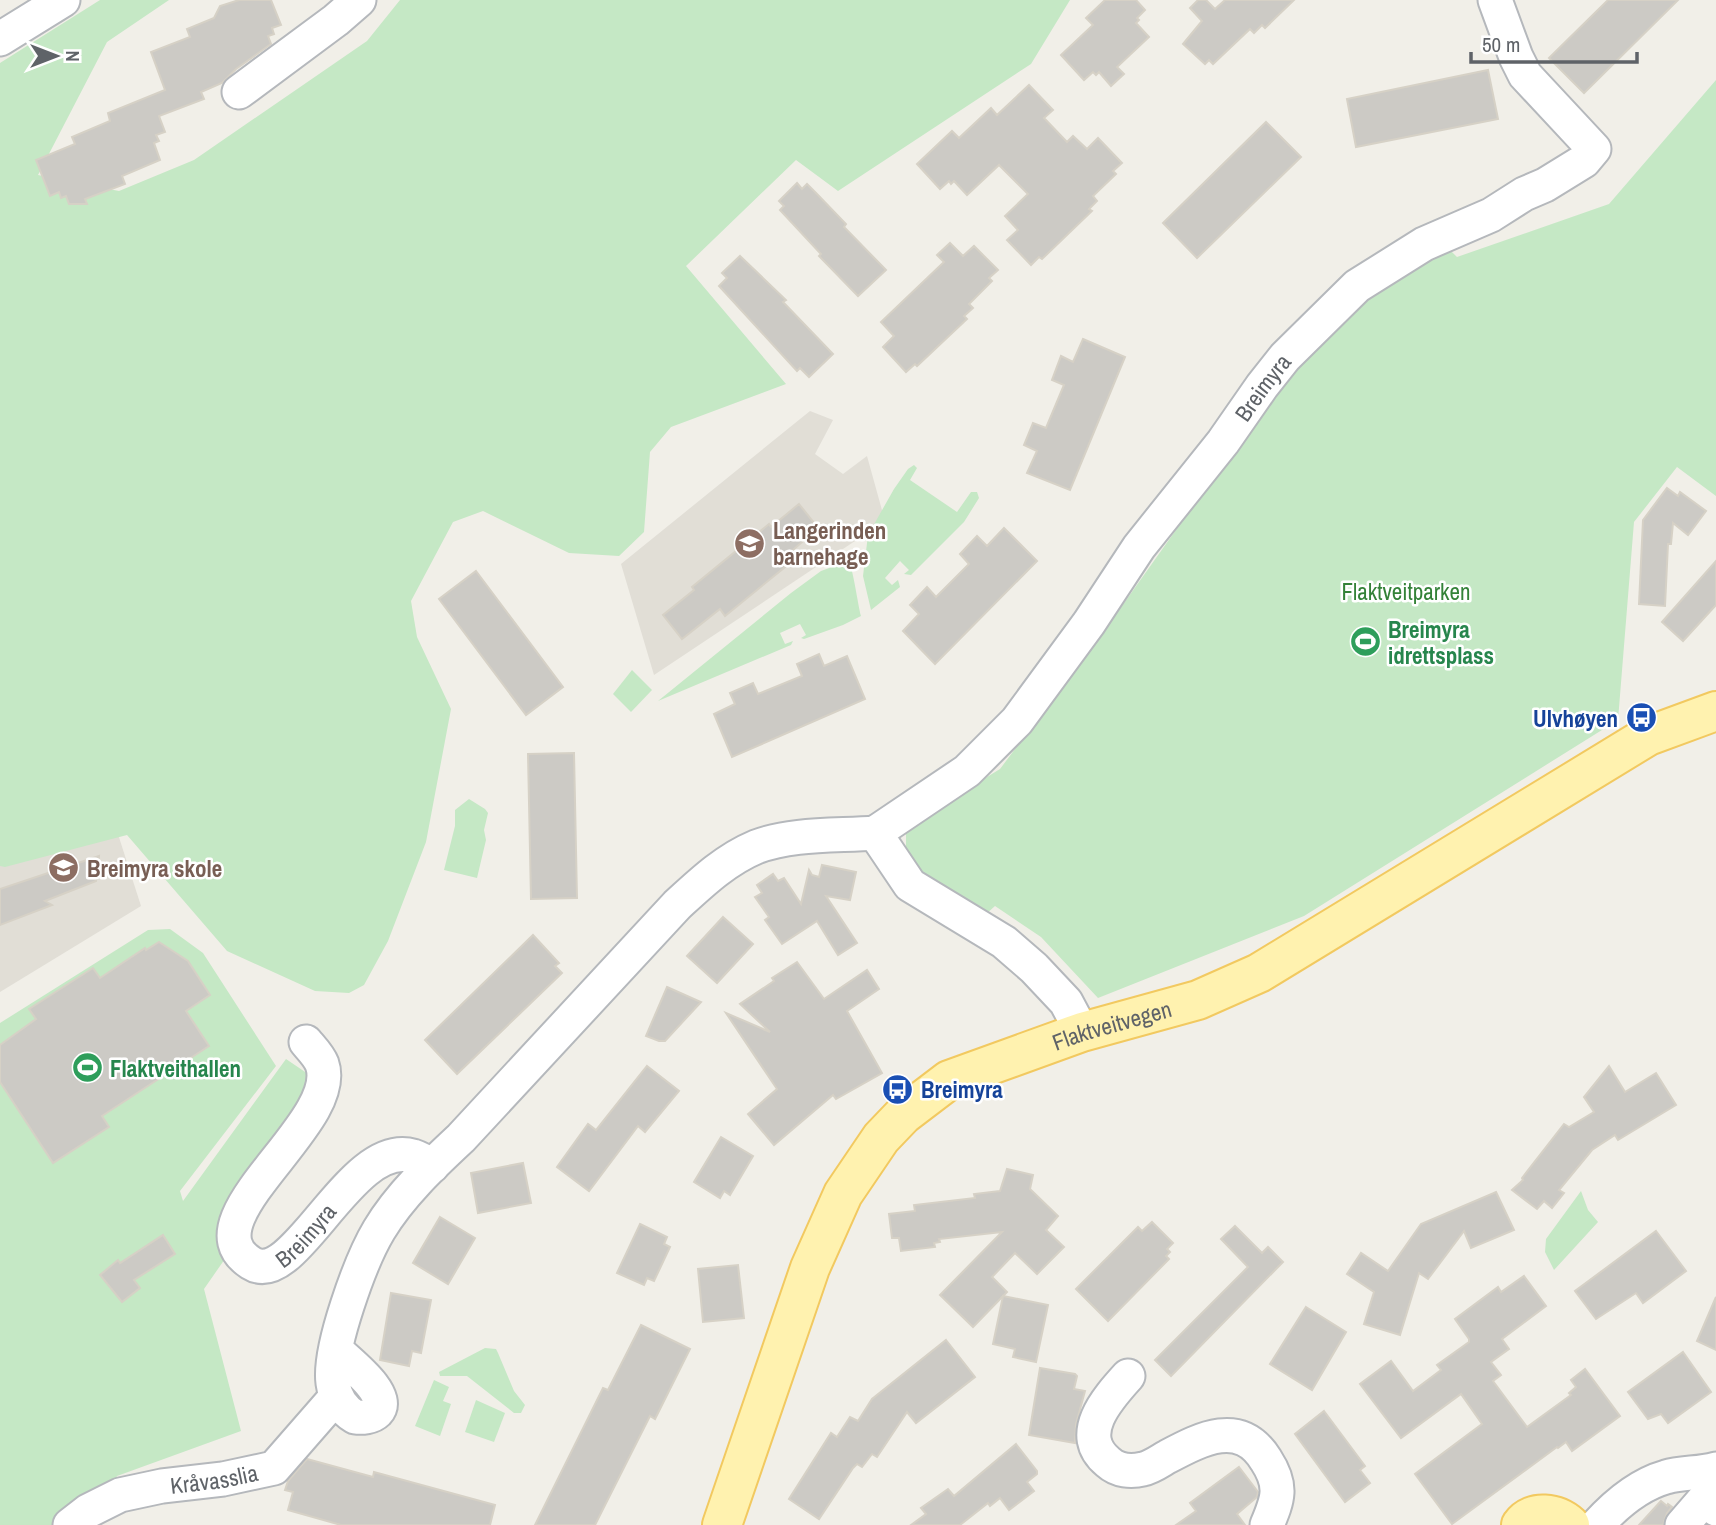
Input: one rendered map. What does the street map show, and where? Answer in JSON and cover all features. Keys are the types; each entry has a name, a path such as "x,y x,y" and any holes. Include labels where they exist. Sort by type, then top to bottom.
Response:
{"main road":[{"name":"Flaktveitvegen","path":"722,1525 810,1268 843,1194 881,1138 903,1115 949,1080 1082,1032 1198,1000 1259,973 1648,736 1716,711"},
{"path":"1521,1525 1524,1520 1536,1515 1555,1515 1570,1525"}],"street":[{"path":"0,39 63,0"},
{"path":"239,92 337,20 359,0"},
{"name":"Breimyra","path":"337,1397 332,1376 341,1327 359,1268 380,1228 432,1166 677,905 709,875 744,853 773,842 875,833 967,771 1017,721 1089,623 1139,547 1293,349 1357,286 1424,244 1490,215 1524,194 1545,185 1584,161 1594,149 1525,75 1495,0"},
{"path":"875,833 910,885 1004,942 1034,968 1066,1002 1082,1032"},
{"name":"Breimyra","path":"306,1042 322,1064 323,1084 317,1105 303,1128 253,1190 234,1227 234,1242 241,1256 255,1266 269,1266 283,1259 369,1166 390,1156 411,1155 432,1166"},
{"path":"336,1350 377,1390 382,1399 379,1410 373,1415 360,1418 347,1412 337,1397"},
{"path":"1128,1376 1103,1405 1094,1428 1095,1447 1101,1456 1120,1469 1146,1469 1209,1437 1241,1438 1261,1452 1273,1471 1277,1484 1277,1504 1267,1525"},
{"name":"Kråvasslia","path":"70,1525 88,1511 120,1495 274,1468 337,1397"},
{"path":"1597,1525 1616,1505 1639,1489 1667,1476 1711,1487 1682,1525"}],"shaded area":[{"name":"Langerinden barnehage","path":"810,411 833,420 815,454 843,474 867,456 885,521 654,675 621,564"},
{"name":"Breimyra skole","path":"0,806 117,831 141,906 0,992"}],"green space":[{"path":"100,0 169,0 107,42 38,175 119,191 194,160 367,41 400,0 1070,0 1031,64 838,191 796,160 686,266 786,384 671,427 650,452 644,532 619,556 569,553 483,511 453,522 411,601 417,637 451,709 426,842 388,941 364,985 349,993 315,991 227,951 127,835 5,867 0,866 0,63"},
{"name":"Flaktveitparken","path":"1716,80 1716,496 1677,467 1634,522 1618,720 1304,916 1098,998 1041,937 995,906 985,915 938,891 906,861 906,827 1000,769 1107,627 1274,392 1348,309 1445,245 1457,257 1609,204"},
{"path":"914,465 917,468 910,480 957,512 971,492 977,492 979,498 964,522 911,575 904,574 909,570 900,561 885,578 892,585 898,580 900,587 871,610 863,576 868,535 894,489"},
{"path":"849,563 851,566 861,616 804,639 801,638 806,635 800,624 780,633 785,644 793,641 791,645 658,701 791,593 821,571"},
{"path":"632,670 652,690 631,712 613,694"},
{"path":"469,799 488,813 484,830 486,840 477,878 444,870 455,826 455,810"},
{"path":"170,929 203,953 276,1066 180,1191 183,1201 286,1059 339,1095 204,1289 241,1431 117,1476 96,1525 0,1525 0,1023 148,930"},
{"path":"1581,1191 1588,1210 1598,1222 1554,1270 1545,1252 1546,1239"},
{"path":"485,1348 496,1349 514,1391 525,1405 521,1413 514,1413 467,1376 440,1376 439,1372"},
{"path":"434,1380 449,1387 443,1401 451,1404 440,1436 415,1426"},
{"path":"476,1400 505,1413 494,1442 465,1432"}],"building":[{"path":"239,0 271,0 281,25 272,28 274,34 268,36 271,44 236,69 222,83 201,92 204,99 159,116 165,132 156,135 159,141 154,143 160,160 122,176 125,184 85,199 87,204 69,204 66,196 61,198 59,192 50,196 36,160 75,144 72,137 110,121 108,113 165,90 151,52 190,37 187,29 214,18 220,6"},
{"path":"1105,0 1136,0 1145,10 1136,23 1149,37 1117,67 1124,74 1111,86 1099,72 1096,75 1093,72 1084,80 1061,55 1093,25 1086,18"},
{"path":"1198,0 1206,0 1215,9 1225,0 1294,0 1265,28 1262,25 1254,33 1250,29 1213,64 1209,60 1205,64 1183,44 1202,21 1190,8"},
{"path":"1608,0 1678,0 1584,93 1549,58"},
{"path":"1488,70 1498,119 1356,147 1347,99"},
{"path":"1029,85 1053,110 1044,118 1067,142 1073,136 1087,149 1098,138 1122,163 1113,171 1116,174 1093,196 1097,201 1089,209 1092,211 1042,259 1039,257 1031,265 1007,240 1018,230 1005,216 1028,194 999,165 967,195 954,181 951,184 949,181 940,189 917,164 952,131 959,138 991,108 997,115"},
{"path":"1266,122 1301,157 1197,258 1163,223"},
{"path":"797,183 802,189 807,184 886,270 858,296 780,210 784,206 779,201"},
{"path":"950,243 963,256 974,246 998,270 989,278 992,281 969,304 973,308 964,316 967,319 917,366 915,364 906,372 883,347 894,336 881,322 944,262 937,255"},
{"path":"740,256 786,300 783,302 833,354 809,377 800,368 797,371 719,286 727,278 722,273"},
{"path":"1083,339 1125,357 1070,490 1027,473 1037,451 1024,445 1033,423 1046,428 1064,385 1052,380 1061,356 1073,362"},
{"path":"1667,488 1678,496 1680,492 1706,511 1688,535 1673,523 1671,544 1668,544 1665,606 1639,604 1643,520"},
{"path":"799,504 818,528 785,557 790,563 725,616 720,609 682,639 663,615 694,590 692,587 769,524 771,527"},
{"path":"1004,528 1037,561 935,664 903,631 919,614 910,605 927,587 936,597 969,564 960,554 977,536 987,546"},
{"path":"1716,561 1716,605 1683,641 1662,622"},
{"path":"476,571 563,687 526,715 439,599"},
{"path":"819,654 824,666 847,656 865,699 732,757 714,714 735,704 730,693 753,683 758,694 802,676 797,664"},
{"path":"574,753 577,898 531,899 528,754"},
{"path":"99,856 96,881 45,901 52,905 0,925 0,889"},
{"path":"822,865 856,872 850,900 826,896 857,943 838,955 817,921 782,944 765,920 769,917 755,897 762,893 757,885 773,874 778,881 784,878 801,904 809,870 812,875 819,877"},
{"path":"723,917 753,944 717,983 687,956"},
{"path":"533,935 559,963 555,966 562,973 457,1074 425,1040"},
{"name":"Flaktveithallen","path":"159,942 188,961 210,995 186,1011 209,1046 102,1116 109,1127 53,1163 0,1082 0,1045 36,1019 29,1009 93,968 100,978 145,948 146,950"},
{"path":"797,962 824,999 867,970 879,989 847,1011 882,1073 836,1099 833,1095 774,1145 748,1114 777,1089 726,1013 770,1032 740,1004"},
{"path":"667,987 701,1002 665,1041 659,1041 646,1036"},
{"path":"647,1066 679,1091 645,1132 638,1126 589,1191 557,1167 588,1124 596,1130"},
{"path":"1609,1066 1625,1092 1656,1073 1676,1105 1618,1140 1615,1135 1592,1150 1559,1190 1564,1193 1552,1208 1544,1201 1537,1209 1512,1190 1523,1180 1564,1124 1569,1127 1594,1112 1584,1097"},
{"path":"721,1137 753,1156 730,1195 724,1191 720,1198 694,1182"},
{"path":"523,1163 531,1203 478,1213 471,1173"},
{"path":"1007,1169 1033,1175 1030,1189 1058,1216 1046,1230 1064,1247 1037,1274 1015,1253 992,1277 1007,1292 973,1327 940,1295 1002,1232 939,1239 940,1242 934,1243 935,1247 901,1251 899,1238 892,1238 889,1214 915,1211 914,1205 975,1198 974,1194 1000,1191"},
{"path":"1496,1192 1514,1230 1471,1248 1464,1231 1428,1279 1419,1273 1400,1335 1364,1324 1374,1292 1347,1274 1361,1253 1388,1271 1421,1224"},
{"path":"440,1217 475,1238 448,1284 413,1263"},
{"path":"1152,1222 1173,1243 1167,1249 1170,1252 1166,1256 1169,1259 1108,1321 1076,1289 1138,1227 1142,1231"},
{"path":"640,1224 667,1237 664,1244 670,1247 654,1281 647,1278 644,1285 617,1273"},
{"path":"1235,1226 1262,1253 1268,1247 1283,1262 1171,1376 1155,1360 1248,1267 1221,1239"},
{"path":"1656,1231 1686,1271 1643,1303 1636,1293 1596,1319 1575,1291"},
{"path":"163,1235 175,1254 134,1280 140,1288 122,1302 100,1275 118,1260 120,1263"},
{"path":"738,1265 744,1318 703,1322 698,1269"},
{"path":"1524,1276 1546,1306 1502,1339 1509,1349 1491,1362 1501,1375 1493,1381 1527,1427 1571,1395 1569,1393 1576,1387 1571,1380 1585,1369 1620,1416 1572,1451 1566,1442 1557,1447 1452,1524 1415,1474 1482,1424 1461,1394 1401,1438 1360,1384 1391,1361 1413,1391 1441,1370 1437,1365 1469,1342 1455,1319 1498,1287 1501,1292"},
{"path":"391,1293 431,1300 421,1353 412,1351 409,1366 380,1360"},
{"path":"1003,1296 1048,1305 1036,1362 1013,1357 1015,1349 993,1344"},
{"path":"1716,1297 1716,1350 1697,1341"},
{"path":"1306,1307 1346,1332 1312,1390 1270,1364"},
{"path":"641,1325 690,1349 655,1419 650,1416 595,1525 535,1525 603,1388 608,1390"},
{"path":"946,1340 975,1377 916,1423 907,1412 877,1457 872,1454 862,1467 857,1464 853,1468 819,1519 789,1499 831,1433 837,1437 850,1417 858,1421 872,1399"},
{"path":"1683,1352 1711,1392 1668,1423 1661,1414 1648,1419 1628,1392"},
{"path":"1040,1368 1075,1374 1077,1376 1074,1389 1085,1391 1076,1424 1075,1443 1029,1435"},
{"path":"1324,1411 1365,1466 1360,1470 1370,1483 1345,1502 1295,1434"},
{"path":"1016,1444 1037,1471 1027,1482 1034,1491 1009,1510 1000,1498 990,1506 988,1503 960,1525 911,1525 926,1514 921,1508 948,1489 954,1496"},
{"path":"307,1459 373,1477 374,1472 495,1505 490,1525 341,1525 288,1510 293,1492 285,1490 288,1481"},
{"path":"1239,1467 1258,1492 1257,1497 1237,1514 1245,1525 1176,1525 1196,1511 1190,1503"},
{"path":"1661,1501 1672,1507 1663,1525 1639,1525"}],"place":[{"name":"Langerinden barnehage","path":"750,543"},
{"name":"Breimyra idrettsplass","path":"1365,642"},
{"name":"Ulvhøyen","path":"1641,718"},
{"name":"Breimyra skole","path":"64,868"},
{"name":"Flaktveithallen","path":"87,1068"},
{"name":"Breimyra","path":"898,1089"}]}
